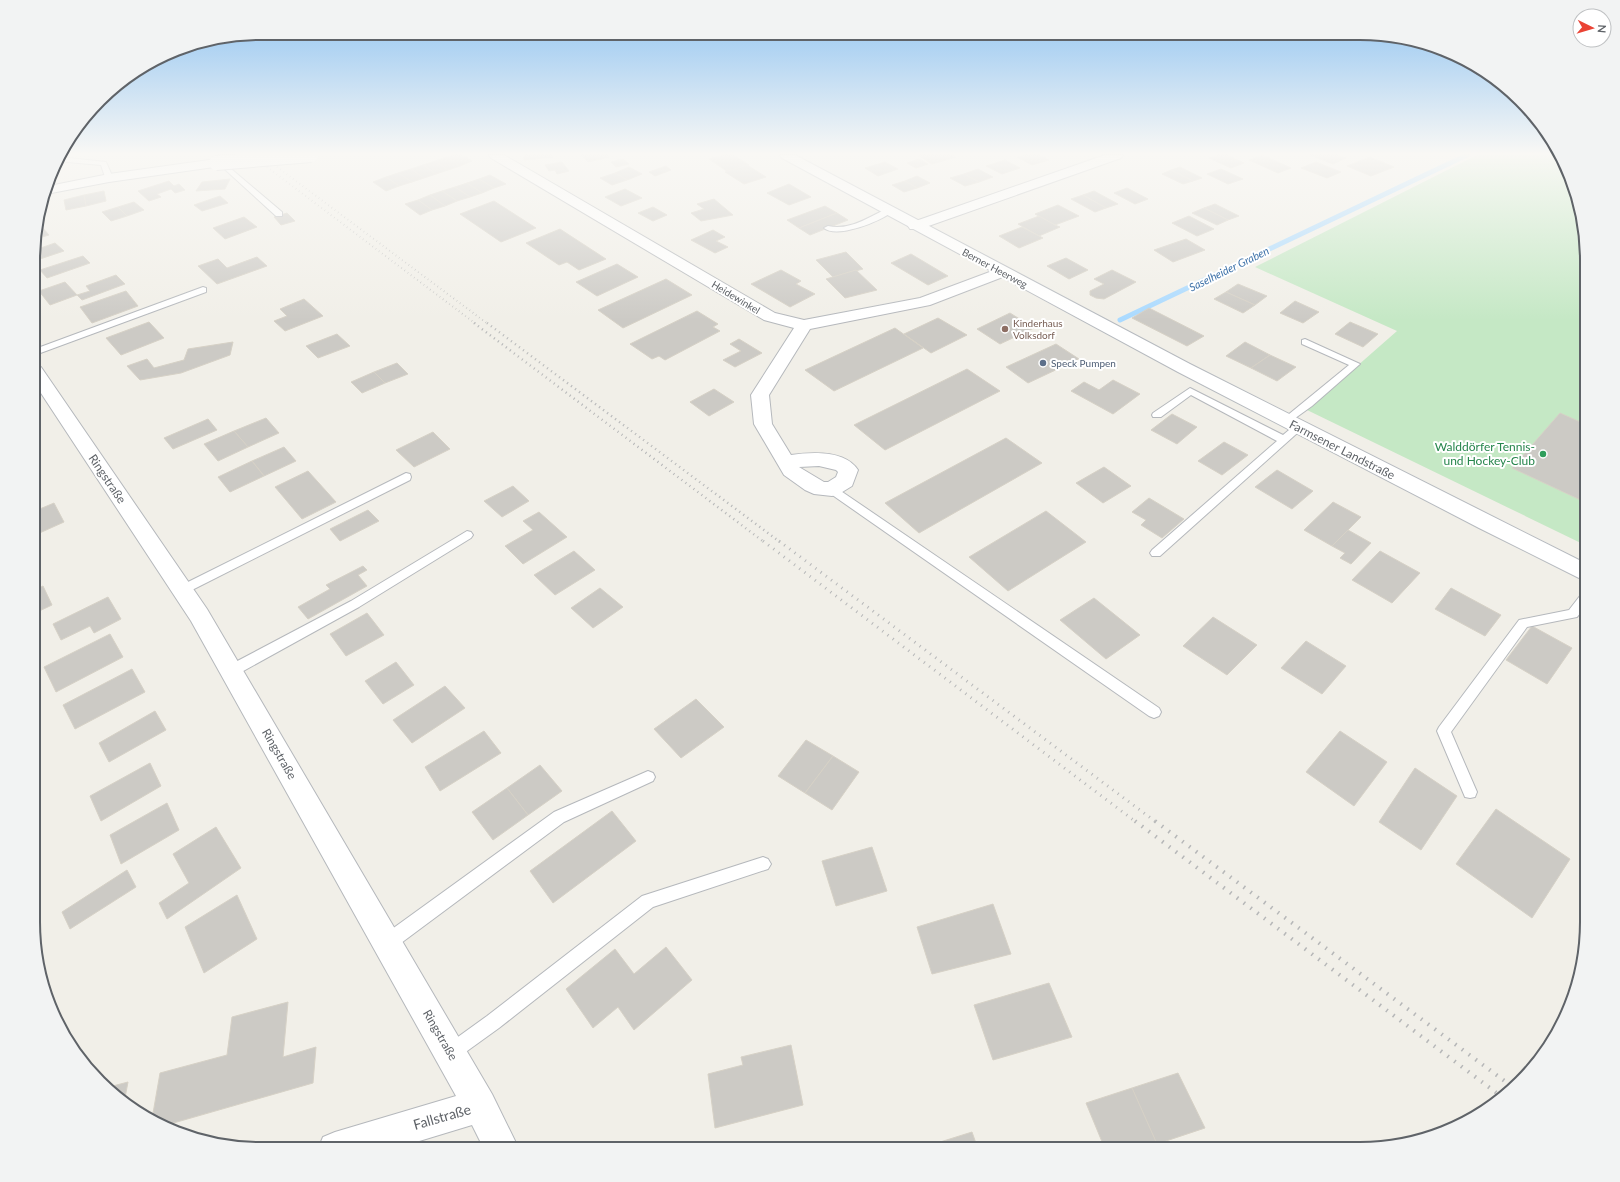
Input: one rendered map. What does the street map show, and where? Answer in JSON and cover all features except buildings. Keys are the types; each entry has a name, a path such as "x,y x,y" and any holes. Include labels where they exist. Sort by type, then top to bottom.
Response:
{"street":[{"name":"Heidewinkel","path":"589,210 770,317 804,325 924,302 1003,272"},
{"path":"915,226 960,210"},
{"name":"Berner Heerweg","path":"889,211 1099,324"},
{"name":"Farmsener Landstraße","path":"1099,324 1290,429 1580,571"},
{"path":"786,462 802,459 836,462 844,465 848,470 845,481 832,489 821,489 812,485 791,470 786,462 763,424 760,395 804,325"},
{"name":"Ringstraße","path":"40,378 199,615 450,1053 498,1142"},
{"name":"Fallstraße","path":"359,1142 480,1106"}],"lane":[{"path":"274,210 279,214"},
{"path":"828,228 833,230 847,229 889,211"},
{"path":"40,350 203,290"},
{"path":"1156,553 1290,429 1355,364 1305,342"},
{"path":"1157,414 1190,391 1290,429"},
{"path":"182,590 406,477"},
{"path":"832,489 1154,712"},
{"path":"231,671 355,604 468,535"},
{"path":"1470,792 1444,731 1523,623 1572,614 1580,603"},
{"path":"387,943 559,817 648,777"},
{"path":"450,1053 493,1022 648,901 763,864"}],"green space":[{"path":"1368,210 1574,210 1580,246 1580,543 1307,410 1397,331 1255,267"}],"waterway":[{"name":"Saselheider Graben","path":"1120,320 1351,210"}],"railway":[{"path":"324,210 476,324"},
{"path":"335,210 488,324"},
{"path":"474,323 764,542"},
{"path":"487,323 780,542"},
{"path":"763,541 1136,822"},
{"path":"779,541 1156,822"},
{"path":"1135,821 1497,1093"},
{"path":"1155,821 1508,1084"}],"place":[{"name":"Kinderhaus Volksdorf","path":"1005,329"},
{"name":"Speck Pumpen","path":"1043,363"},
{"name":"Walddörfer Tennis- und Hockey-Club","path":"1543,454"}]}
